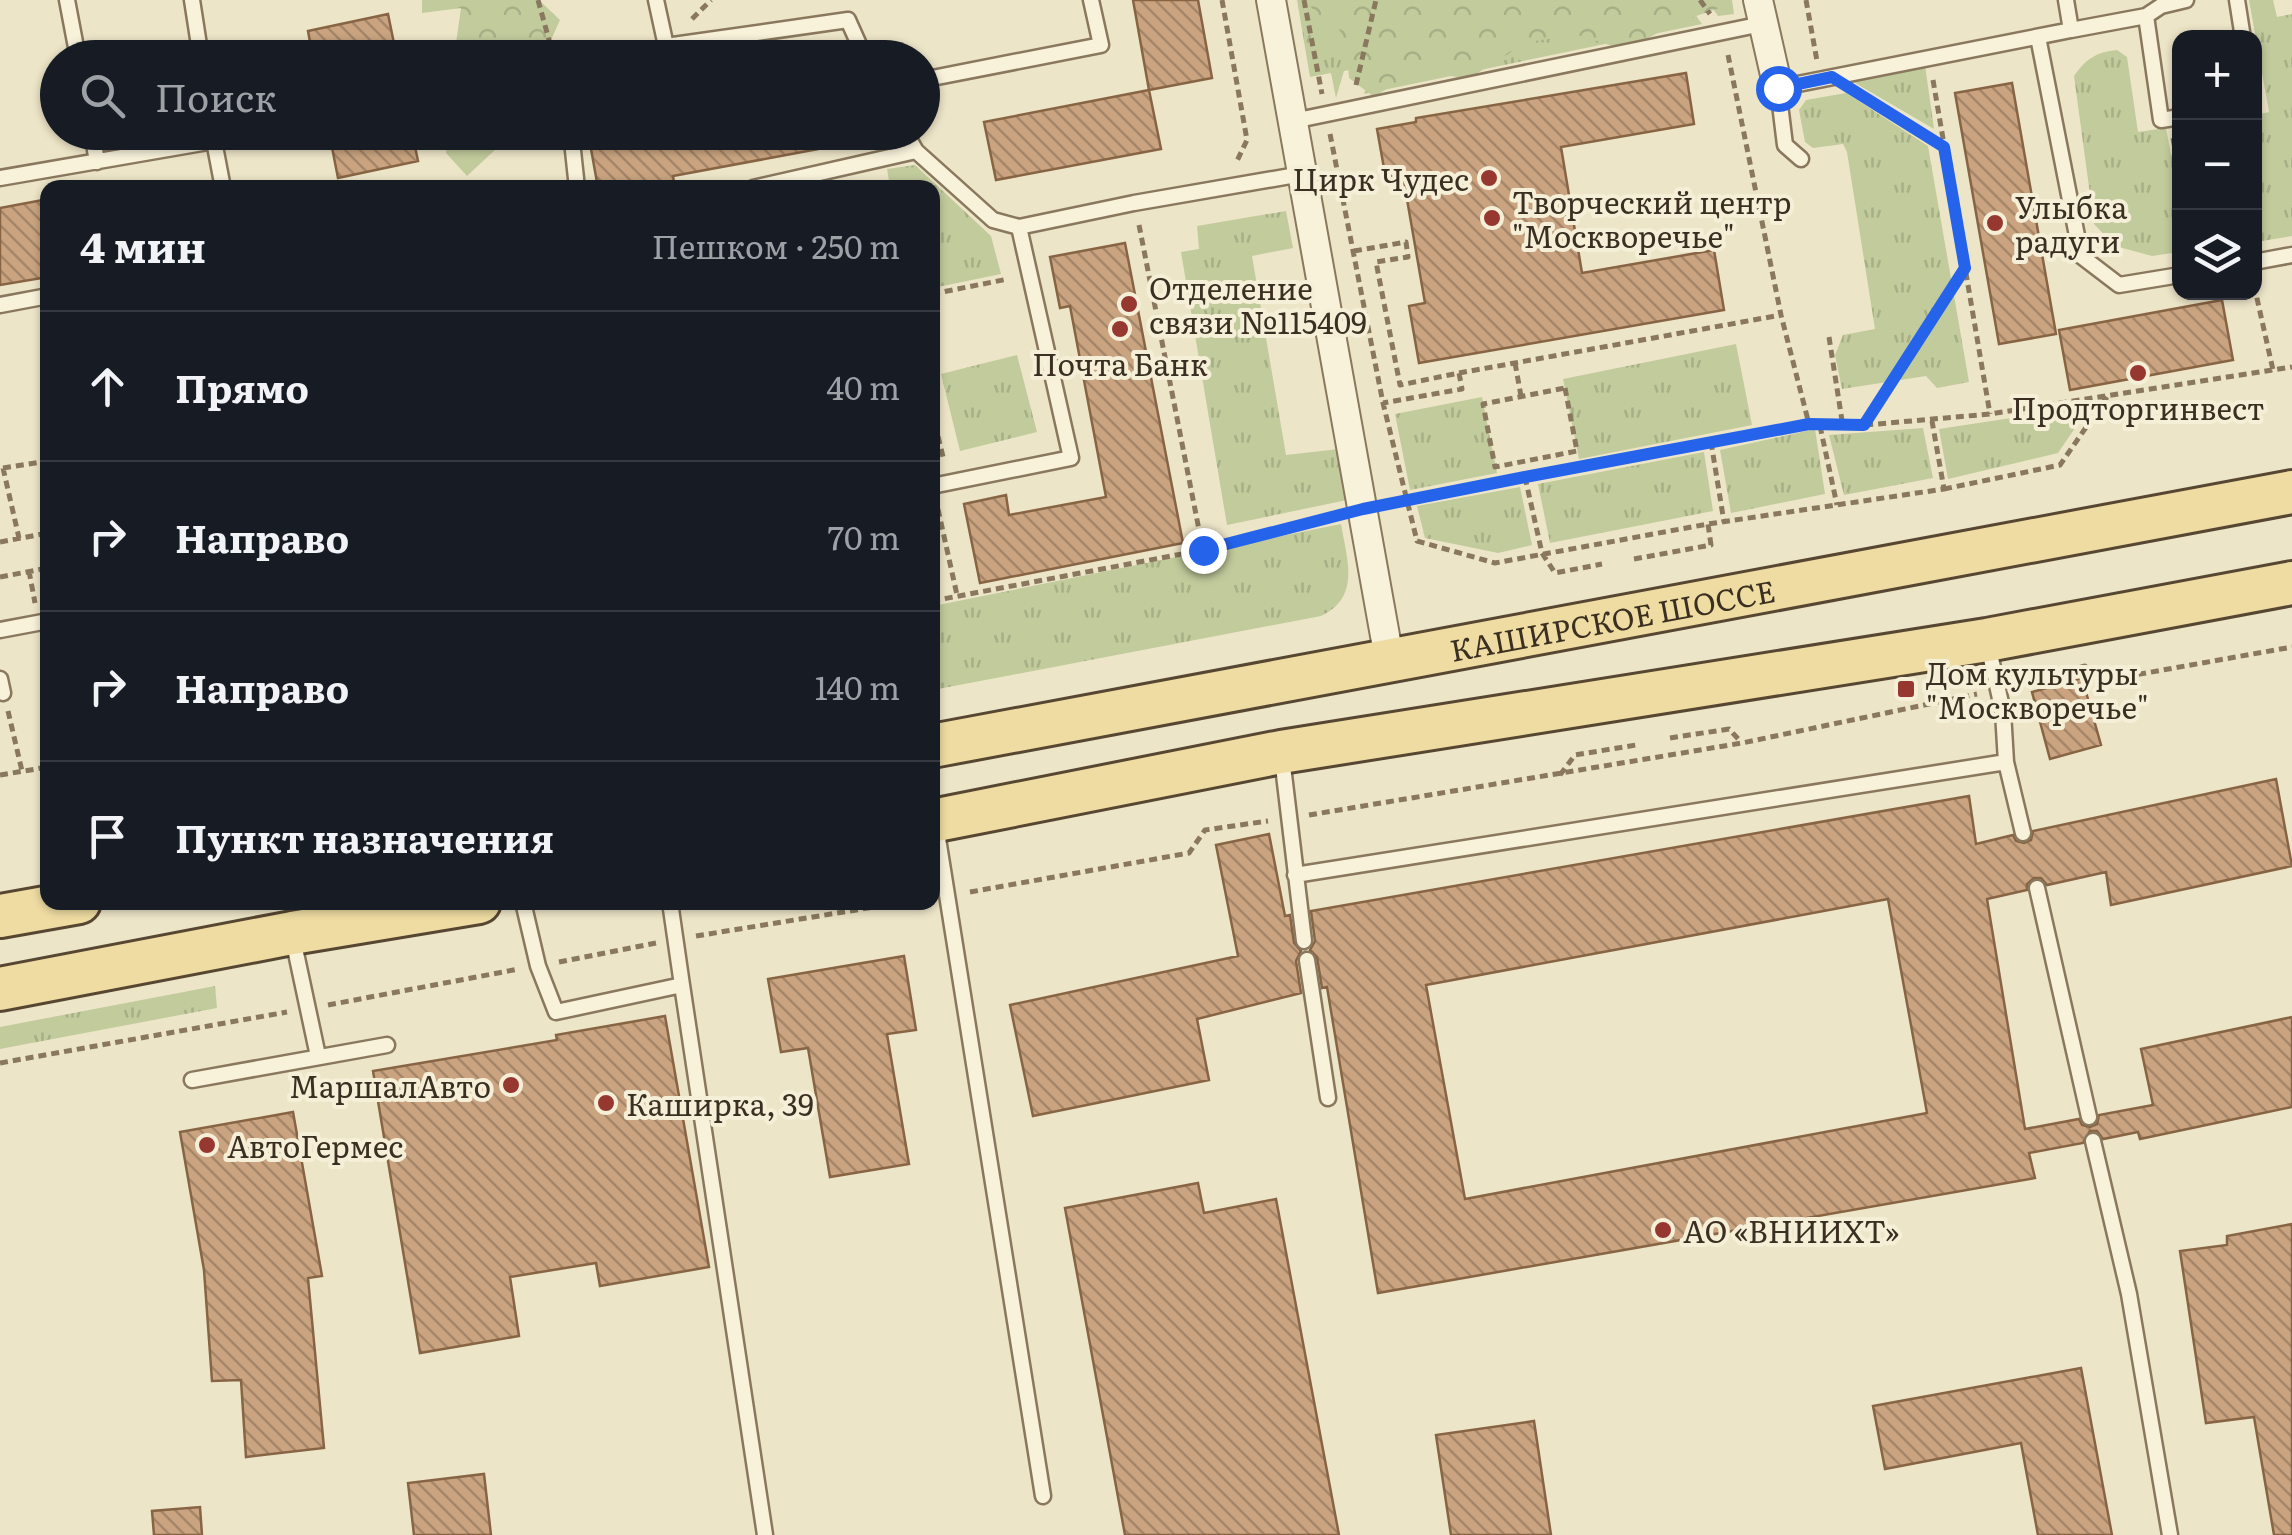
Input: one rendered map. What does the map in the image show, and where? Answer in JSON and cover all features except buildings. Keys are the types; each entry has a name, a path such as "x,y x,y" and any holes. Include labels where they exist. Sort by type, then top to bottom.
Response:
{"main road":[{"name":"КАШИРСКОЕ ШОССЕ","path":"940,744 2292,492"},
{"path":"940,820 1281,752 1987,640 2292,583"},
{"path":"0,916 40,909"},
{"path":"0,988 431,910"}],"street":[{"path":"1271,0 1389,658"},
{"path":"1760,12 1778,88"}],"lane":[{"path":"67,0 75,40"},
{"path":"192,0 198,40"},
{"path":"656,0 665,40"},
{"path":"940,76 1101,45 1092,0"},
{"path":"2066,0 2071,30"},
{"path":"1801,160 1786,145 1778,88 2146,16 2161,6 2186,0"},
{"path":"2237,0 2242,30"},
{"path":"1293,122 1722,30 1760,12"},
{"path":"2146,16 2161,120 2172,118"},
{"path":"708,40 848,20 856,40"},
{"path":"2038,37 2081,256 2119,284 2172,275"},
{"path":"96,150 98,162"},
{"path":"0,178 154,150"},
{"path":"216,150 222,180"},
{"path":"573,150 577,180"},
{"path":"787,180 916,150 993,220 1019,227 1302,174"},
{"path":"940,485 1070,458 1019,227"},
{"path":"2262,261 2292,256"},
{"path":"0,304 40,297"},
{"path":"0,630 40,623"},
{"path":"1987,640 2003,712 2006,762 2023,833"},
{"path":"1281,752 1304,940"},
{"path":"1295,876 2006,762"},
{"path":"940,851 1043,1496"},
{"path":"2037,888 2088,1118"},
{"path":"525,910 538,966 556,1012 682,985"},
{"path":"671,910 765,1535"},
{"path":"292,933 318,1056"},
{"path":"1307,960 1328,1098"},
{"path":"192,1080 387,1045"},
{"path":"2093,1141 2129,1294 2170,1535"}],"path":[{"path":"538,0 549,40"},
{"path":"1222,0 1247,140 1239,159 1224,172"},
{"path":"1304,0 1383,402 1416,541 1494,563 1708,524 1944,489 2060,465 2108,396"},
{"path":"1350,108 1376,0"},
{"path":"1806,0 1826,78 1944,147"},
{"path":"1722,30 1781,315 1809,424"},
{"path":"1930,57 1990,414"},
{"path":"1134,203 1203,550"},
{"path":"1354,251 1406,242 1408,256 1376,262 1400,384 1781,315"},
{"path":"1864,425 1965,268"},
{"path":"940,292 1030,274"},
{"path":"2257,300 2273,370"},
{"path":"1829,337 1843,426"},
{"path":"1515,363 1520,396"},
{"path":"940,599 1203,550 1363,509 1809,424 1864,425 1990,414 2292,367"},
{"path":"1383,402 1462,389 1459,373"},
{"path":"1565,388 1577,452 1495,467 1483,404 1520,396 1565,388"},
{"path":"1932,420 1944,489"},
{"path":"1820,426 1837,504"},
{"path":"1710,442 1724,522"},
{"path":"1536,460 1539,475"},
{"path":"19,538 2,468 40,461"},
{"path":"1525,477 1542,553 1554,572 1602,564"},
{"path":"940,497 957,596"},
{"path":"1634,558 1711,545 1708,524"},
{"path":"0,542 40,534"},
{"path":"0,577 40,569"},
{"path":"29,571 40,611"},
{"path":"949,896 1189,853 1205,830 1742,743 2085,666 2100,682 2292,647"},
{"path":"2,686 22,771"},
{"path":"1670,738 1729,729 1742,743"},
{"path":"1560,775 1574,756 1636,745"},
{"path":"0,776 40,768"},
{"path":"0,1063 856,910"}],"green space":[{"path":"422,0 539,0 560,20 551,40 456,40 461,8 422,13"},
{"path":"1297,0 1732,0 1734,14 1718,16 1710,5 1691,9 1702,24 1364,94 1371,66 1344,71 1336,98 1331,73 1310,77"},
{"path":"1305,0 1722,0 1725,6 1679,22 1625,50 1578,35 1527,42 1468,79 1416,70 1374,97 1349,78 1346,41 1337,26 1322,20"},
{"path":"2249,0 2273,0 2277,17 2292,14 2292,236 2262,241 2262,114 2269,112 2262,73 2262,30 2254,30"},
{"path":"2117,50 2127,57 2138,132 2166,128 2172,155 2172,253 2152,256 2115,246 2094,224 2074,76 2092,57"},
{"path":"1925,65 1934,129 1850,80"},
{"path":"1846,93 1928,146 1969,382 1937,388 1926,376 1842,389 1835,355 1843,335 1875,329 1847,152 1843,144 1813,148 1805,142 1799,110 1806,100"},
{"path":"446,150 495,150 467,176"},
{"path":"915,165 931,180 889,180 887,169"},
{"path":"940,188 991,236 1001,274 940,287"},
{"path":"1286,211 1293,248 1252,256 1286,455 1339,449 1347,500 1227,525 1181,252 1199,249 1197,226"},
{"path":"1736,344 1752,425 1579,459 1563,379"},
{"path":"1017,355 1037,432 960,451 941,374"},
{"path":"1482,397 1497,473 1410,490 1395,414"},
{"path":"2090,406 2058,453 1948,479 1939,429"},
{"path":"1923,428 1933,478 1844,495 1829,435"},
{"path":"1815,429 1825,494 1731,513 1720,450"},
{"path":"1704,452 1713,511 1550,543 1538,484"},
{"path":"1520,487 1532,545 1498,553 1425,538 1417,506"},
{"path":"1341,524 1348,564 1342,599 1321,616 940,689 940,605"},
{"path":"215,986 217,1008 0,1049 0,1027"}],"place":[{"name":"Цирк Чудес","path":"1489,178"},
{"name":"Творческий центр \"Москворечье\"","path":"1492,218"},
{"name":"Улыбка радуги","path":"1995,223"},
{"name":"Отделение связи №115409","path":"1129,304"},
{"name":"Почта Банк","path":"1120,329"},
{"name":"Продторгинвест","path":"2138,373"},
{"name":"Дом культуры \"Москворечье\"","path":"1906,689"},
{"name":"МаршалАвто","path":"511,1085"},
{"name":"Каширка, 39","path":"606,1103"},
{"name":"АвтоГермес","path":"207,1145"},
{"name":"АО «ВНИИХТ»","path":"1663,1230"}],"route":[{"path":"1203,550 1363,509 1525,477 1809,424 1864,425 1965,268 1944,147 1832,77 1778,88"}]}
